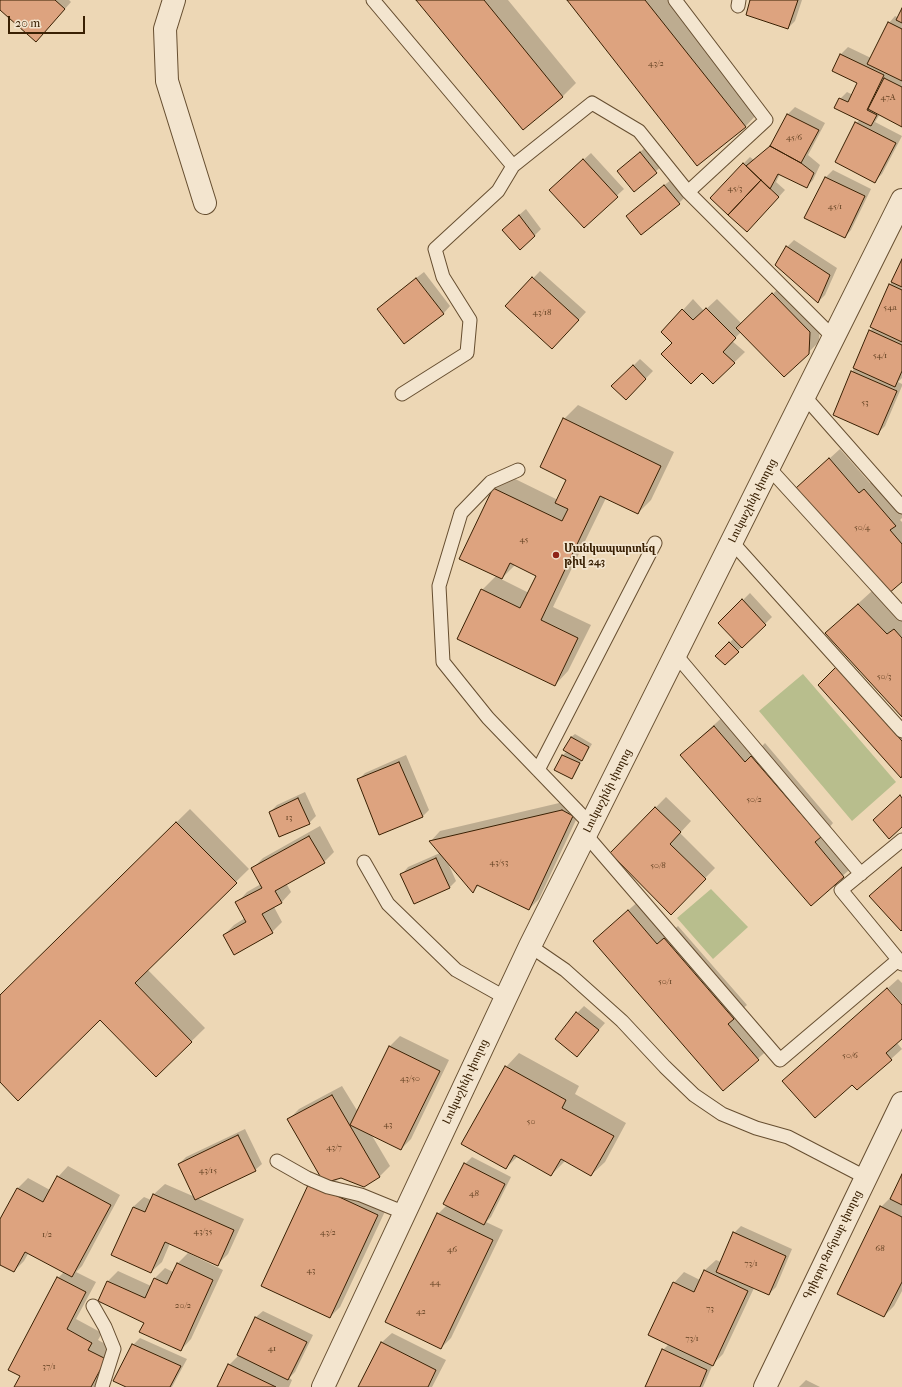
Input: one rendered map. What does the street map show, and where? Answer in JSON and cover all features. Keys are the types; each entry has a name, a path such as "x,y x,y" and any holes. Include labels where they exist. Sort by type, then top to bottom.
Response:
{"street":[{"path":"174,0 165,29 167,81 205,203"},
{"name":"Լուկաշինի փողոց","path":"323,1387 530,946 902,200"},
{"name":"Գրիգոր Զոհրաբ փողոց","path":"765,1387 902,1103"}],"lane":[{"path":"373,0 513,166"},
{"path":"674,0 766,120 688,192"},
{"path":"402,394 467,353 470,320 443,277 435,249 498,191 513,166 592,103 639,131 688,192 834,338"},
{"path":"805,397 902,507"},
{"path":"769,468 902,614"},
{"path":"518,470 491,482 461,513 439,586 443,662 488,718 538,770 780,1060 900,962 841,890 902,840"},
{"path":"732,542 902,731"},
{"path":"538,770 655,543"},
{"path":"676,655 860,874"},
{"path":"364,862 388,904 456,970 506,998"},
{"path":"530,946 565,970 622,1021 665,1067 694,1095 722,1114 756,1128 788,1137 865,1177"},
{"path":"277,1162 306,1178 328,1187 361,1195 405,1213"},
{"path":"93,1306 105,1326 114,1350 102,1387"}],"green space":[{"path":"803,674 896,782 852,821 759,711"},
{"path":"711,889 748,927 713,959 677,918"}],"building":[{"path":"0,0 55,0 65,9 36,42 0,10"},
{"path":"416,0 484,0 563,97 523,130"},
{"path":"567,0 645,0 746,127 697,166"},
{"path":"750,0 798,0 788,29 746,15"},
{"path":"902,8 902,23 896,20"},
{"path":"888,22 902,29 902,81 867,64"},
{"path":"840,54 884,75 867,110 877,115 871,126 834,108 839,98 848,102 857,83 832,71"},
{"path":"884,78 902,87 902,127 868,109"},
{"path":"787,114 819,130 801,163 770,146"},
{"path":"855,122 896,143 875,183 835,162"},
{"path":"770,146 801,163 814,173 807,188 778,174 770,189 746,166"},
{"path":"640,152 657,173 634,192 617,171"},
{"path":"583,159 618,197 584,228 549,190"},
{"path":"743,163 761,180 728,215 710,198"},
{"path":"825,177 865,196 845,238 804,218"},
{"path":"761,180 779,197 747,232 728,215"},
{"path":"664,185 680,204 641,235 626,216"},
{"path":"519,215 535,236 520,250 502,230"},
{"path":"786,246 830,275 818,303 775,265"},
{"path":"902,259 902,287 891,282"},
{"path":"532,277 579,320 552,349 505,306"},
{"path":"416,278 444,314 404,344 377,309"},
{"path":"889,284 902,290 902,342 870,327"},
{"path":"772,293 810,332 809,354 784,377 736,328"},
{"path":"706,308 736,338 723,352 735,363 713,384 702,373 691,384 661,354 672,343 661,332 682,309 693,320"},
{"path":"869,330 902,345 902,371 895,387 853,368"},
{"path":"633,365 646,379 626,400 611,386"},
{"path":"851,371 897,391 878,435 833,415"},
{"path":"563,418 661,466 638,514 600,496 541,620 578,638 555,686 457,639 481,589 520,608 536,576 510,563 502,579 459,559 493,488 562,521 568,509 555,503 566,480 540,467"},
{"path":"829,458 859,493 864,489 896,526 890,530 902,544 902,582 888,594 796,488"},
{"path":"742,599 766,625 742,648 718,623"},
{"path":"858,604 887,634 894,629 902,638 902,717 825,633"},
{"path":"729,642 739,652 725,665 715,656"},
{"path":"836,667 902,741 901,778 818,685"},
{"path":"714,726 745,762 751,756 821,837 815,842 844,877 811,906 680,755"},
{"path":"571,737 589,747 582,761 563,750"},
{"path":"562,755 580,763 572,779 554,770"},
{"path":"399,762 423,817 379,835 357,779"},
{"path":"900,795 902,798 902,827 889,839 873,820"},
{"path":"298,798 310,824 279,837 269,812"},
{"path":"655,807 681,832 670,844 706,879 671,915 610,853"},
{"path":"562,810 573,816 529,910 477,885 473,893 429,841"},
{"path":"176,822 237,883 135,983 192,1042 156,1077 100,1020 18,1101 0,1082 0,995"},
{"path":"309,836 325,863 275,891 282,903 262,914 273,933 234,955 223,935 246,922 235,902 262,888 251,868"},
{"path":"436,858 450,888 414,904 400,874"},
{"path":"902,867 902,930 901,931 869,896"},
{"path":"628,910 657,944 664,938 734,1019 728,1024 759,1060 723,1091 593,941"},
{"path":"887,988 902,1005 902,1039 886,1053 892,1060 857,1090 852,1085 815,1118 782,1081"},
{"path":"576,1012 599,1030 577,1057 555,1039"},
{"path":"389,1046 440,1071 401,1150 350,1125"},
{"path":"505,1066 566,1100 562,1108 614,1136 591,1176 561,1159 551,1176 514,1155 506,1169 461,1144"},
{"path":"332,1095 380,1177 364,1187 341,1178 324,1183 287,1119"},
{"path":"238,1135 256,1171 195,1200 178,1164"},
{"path":"464,1163 505,1184 484,1225 443,1204"},
{"path":"902,1174 902,1205 890,1199"},
{"path":"57,1176 111,1205 72,1277 25,1252 14,1272 0,1265 0,1219 17,1188 43,1202"},
{"path":"309,1183 378,1215 330,1318 261,1286"},
{"path":"153,1194 234,1230 218,1266 165,1242 151,1273 111,1255 133,1207 145,1212"},
{"path":"880,1206 902,1217 902,1282 884,1317 837,1294"},
{"path":"437,1213 493,1240 441,1349 385,1322"},
{"path":"733,1232 786,1256 769,1295 716,1272"},
{"path":"177,1263 213,1280 181,1351 139,1332 144,1323 98,1301 107,1281 145,1298 154,1278 167,1284"},
{"path":"704,1270 748,1291 713,1366 648,1335 673,1282 694,1292"},
{"path":"57,1277 86,1292 67,1329 92,1343 88,1350 106,1359 91,1387 14,1387 20,1376 8,1370"},
{"path":"255,1317 307,1342 288,1380 237,1355"},
{"path":"381,1342 436,1370 428,1387 358,1387"},
{"path":"132,1344 181,1366 170,1387 126,1387 113,1381"},
{"path":"662,1349 707,1370 700,1387 645,1387"},
{"path":"228,1364 276,1387 217,1387"}],"place":[{"name":"Մանկապարտեզ թիվ 243","path":"556,555"}]}
